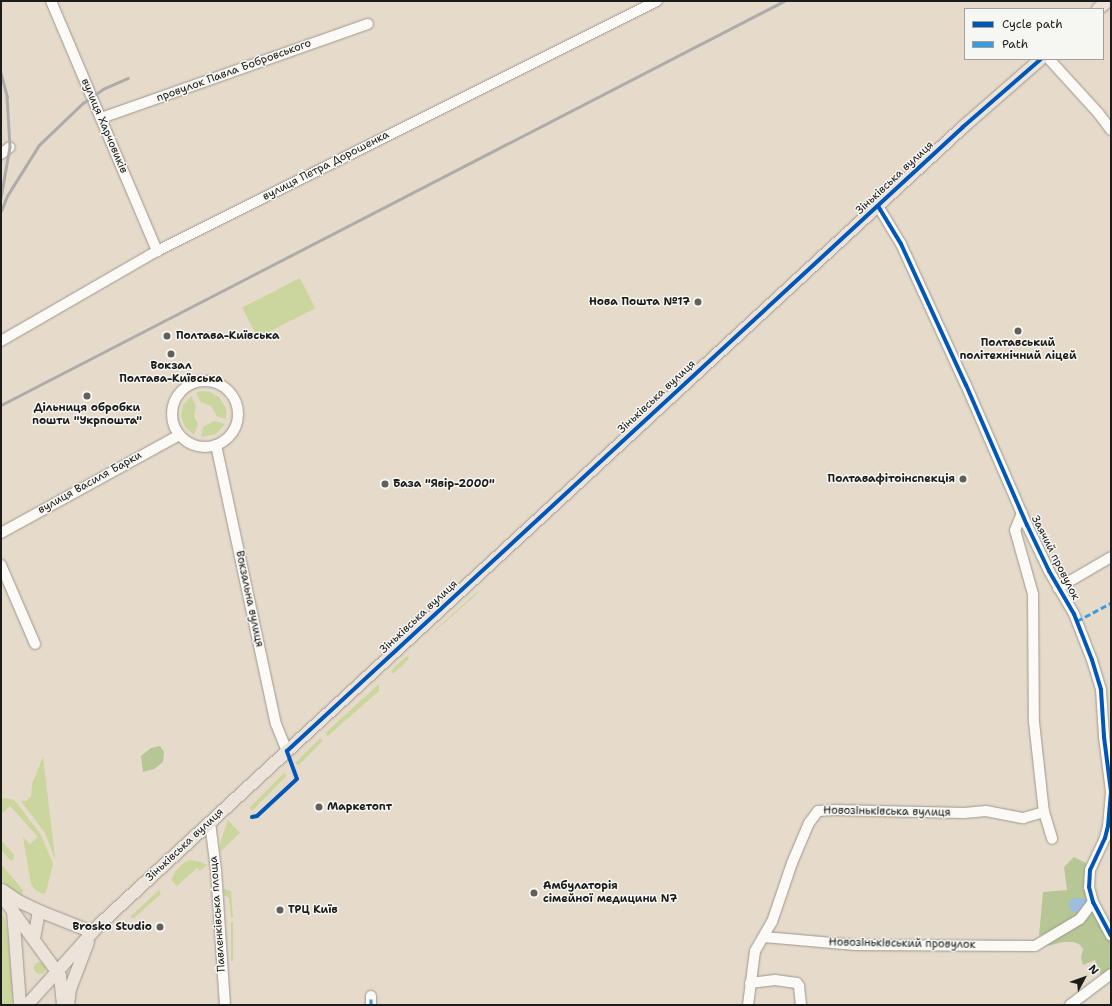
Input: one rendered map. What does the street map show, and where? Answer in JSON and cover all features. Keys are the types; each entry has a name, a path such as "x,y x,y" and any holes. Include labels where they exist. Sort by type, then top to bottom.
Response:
{"main road":[{"path":"1099,8 1108,1"},
{"name":"Зіньківська вулиця","path":"27,1005 92,932 963,127 1040,60"},
{"path":"1,889 16,900 39,911 92,932 70,989 68,1005"},
{"path":"1,895 60,976 63,1005"},
{"path":"13,910 20,1005"},
{"path":"34,939 39,911"}],"street":[{"name":"вулиця Харчовиків","path":"51,1 157,252"},
{"name":"вулиця Петра Дорошенка","path":"1,341 157,252 656,1"},
{"name":"провулок Павла Бобровського","path":"101,118 368,24"},
{"path":"1050,60 1099,114 1111,130"},
{"path":"1,154 10,147"},
{"name":"Заячий провулок","path":"878,206 900,244 966,386 1036,544 1058,588 1077,621 1092,660 1106,688 1104,737 1111,792 1110,810 1105,838 1090,870 1088,887 1093,902 1111,936"},
{"path":"195,383 214,383 230,393 236,404 238,416 235,428 229,436 216,445 206,447 196,446 186,442 179,434 174,426 172,415 173,405 185,388 195,383"},
{"name":"вулиця Василя Барки","path":"1,532 179,434"},
{"name":"Вокзальна вулиця","path":"216,445 276,724 287,751"},
{"path":"1022,513 1015,530 1033,594 1034,722 1044,812 1052,839"},
{"path":"1058,588 1111,557"},
{"path":"1,566 35,644"},
{"name":"Новозіньківська вулиця","path":"748,1005 755,951 772,922 792,862 809,823 818,811 986,812 1023,818 1044,812"},
{"name":"Павленківська площа","path":"210,822 216,870 225,1005"},
{"name":"Новозіньківський провулок","path":"764,938 856,945 1027,946 1040,944 1080,919 1093,902"},
{"path":"1070,1005 1110,973"},
{"path":"750,984 775,980 796,984 799,986 802,1005"}],"green space":[{"path":"300,278 315,308 258,338 242,308"},
{"path":"201,391 210,392 219,397 226,408 226,419 217,416 211,406 201,402 196,393"},
{"path":"191,396 196,406 194,416 198,425 194,435 185,427 181,416 183,405"},
{"path":"214,421 225,424 216,434 201,437 203,427"},
{"path":"478,591 478,593 435,631 435,630"},
{"path":"409,656 408,660 393,674 391,671 405,657"},
{"path":"379,684 379,691 328,736 325,733"},
{"path":"320,738 323,741 298,766 295,763"},
{"path":"160,746 164,752 163,762 154,769 143,772 141,756 151,748"},
{"path":"43,757 55,859 45,833 21,801 26,801 31,796 32,784"},
{"path":"284,773 287,776 252,810 249,808"},
{"path":"1,798 12,799 16,802 41,835 53,864 46,892 43,894 35,890 31,884 23,837 30,844 38,837 10,806 3,813 1,811"},
{"path":"228,820 240,833 220,852 221,840"},
{"path":"1,840 14,855 14,859 11,861 1,850"},
{"path":"1074,857 1086,863 1084,882 1087,901 1075,917 1051,932 1039,936 1043,892 1067,890 1064,867"},
{"path":"189,860 202,862 207,865 200,871 197,868 177,886 171,880 181,865"},
{"path":"1,864 23,890 22,896 16,896 1,879"},
{"path":"224,889 231,891 233,917 231,918 229,898 224,895"},
{"path":"159,890 161,894 134,918 131,918 131,916"},
{"path":"1090,908 1111,939 1111,967 1102,977 1095,960 1083,965 1081,958 1083,949 1079,944 1073,942 1063,942 1043,947 1043,945"},
{"path":"1,909 6,922 13,994 11,1005 1,1005"},
{"path":"231,922 233,922 233,961 231,961"},
{"path":"38,962 42,962 46,968 42,974 38,974 34,970 34,966"}],"waterway":[{"path":"1076,905 1086,906"}],"railway":[{"path":"1,405 784,1"},
{"path":"1,73 7,96 10,147 1,198"},
{"path":"1,211 7,196 39,145 83,103 103,89 128,78"}],"marked path":[{"path":"1077,621 1111,603"},
{"path":"371,996 371,1005"}],"cycle path":[{"path":"252,817 257,816 297,779 287,751 963,127 1040,60"},
{"path":"878,206 901,244 966,385 1027,525 1049,571 1074,614 1092,660 1101,690 1104,737 1111,792 1108,826 1105,838 1090,870 1089,887 1093,902 1111,936"}],"place":[{"name":"Нова Пошта №17","path":"698,302"},
{"name":"Полтавський політехнічний ліцей","path":"1018,331"},
{"name":"Полтава-Київська","path":"167,336"},
{"name":"Вокзал Полтава-Київська","path":"171,354"},
{"name":"Дільниця обробки пошти \"Укрпошта\"","path":"87,396"},
{"name":"Полтавафітоінспекція","path":"963,479"},
{"name":"База \"Явір-2000\"","path":"385,484"},
{"name":"Маркетопт","path":"319,807"},
{"name":"Амбулаторія сімейної медицини N7","path":"534,893"},
{"name":"ТРЦ Київ","path":"280,910"},
{"name":"Brosko Studio","path":"160,927"}]}
